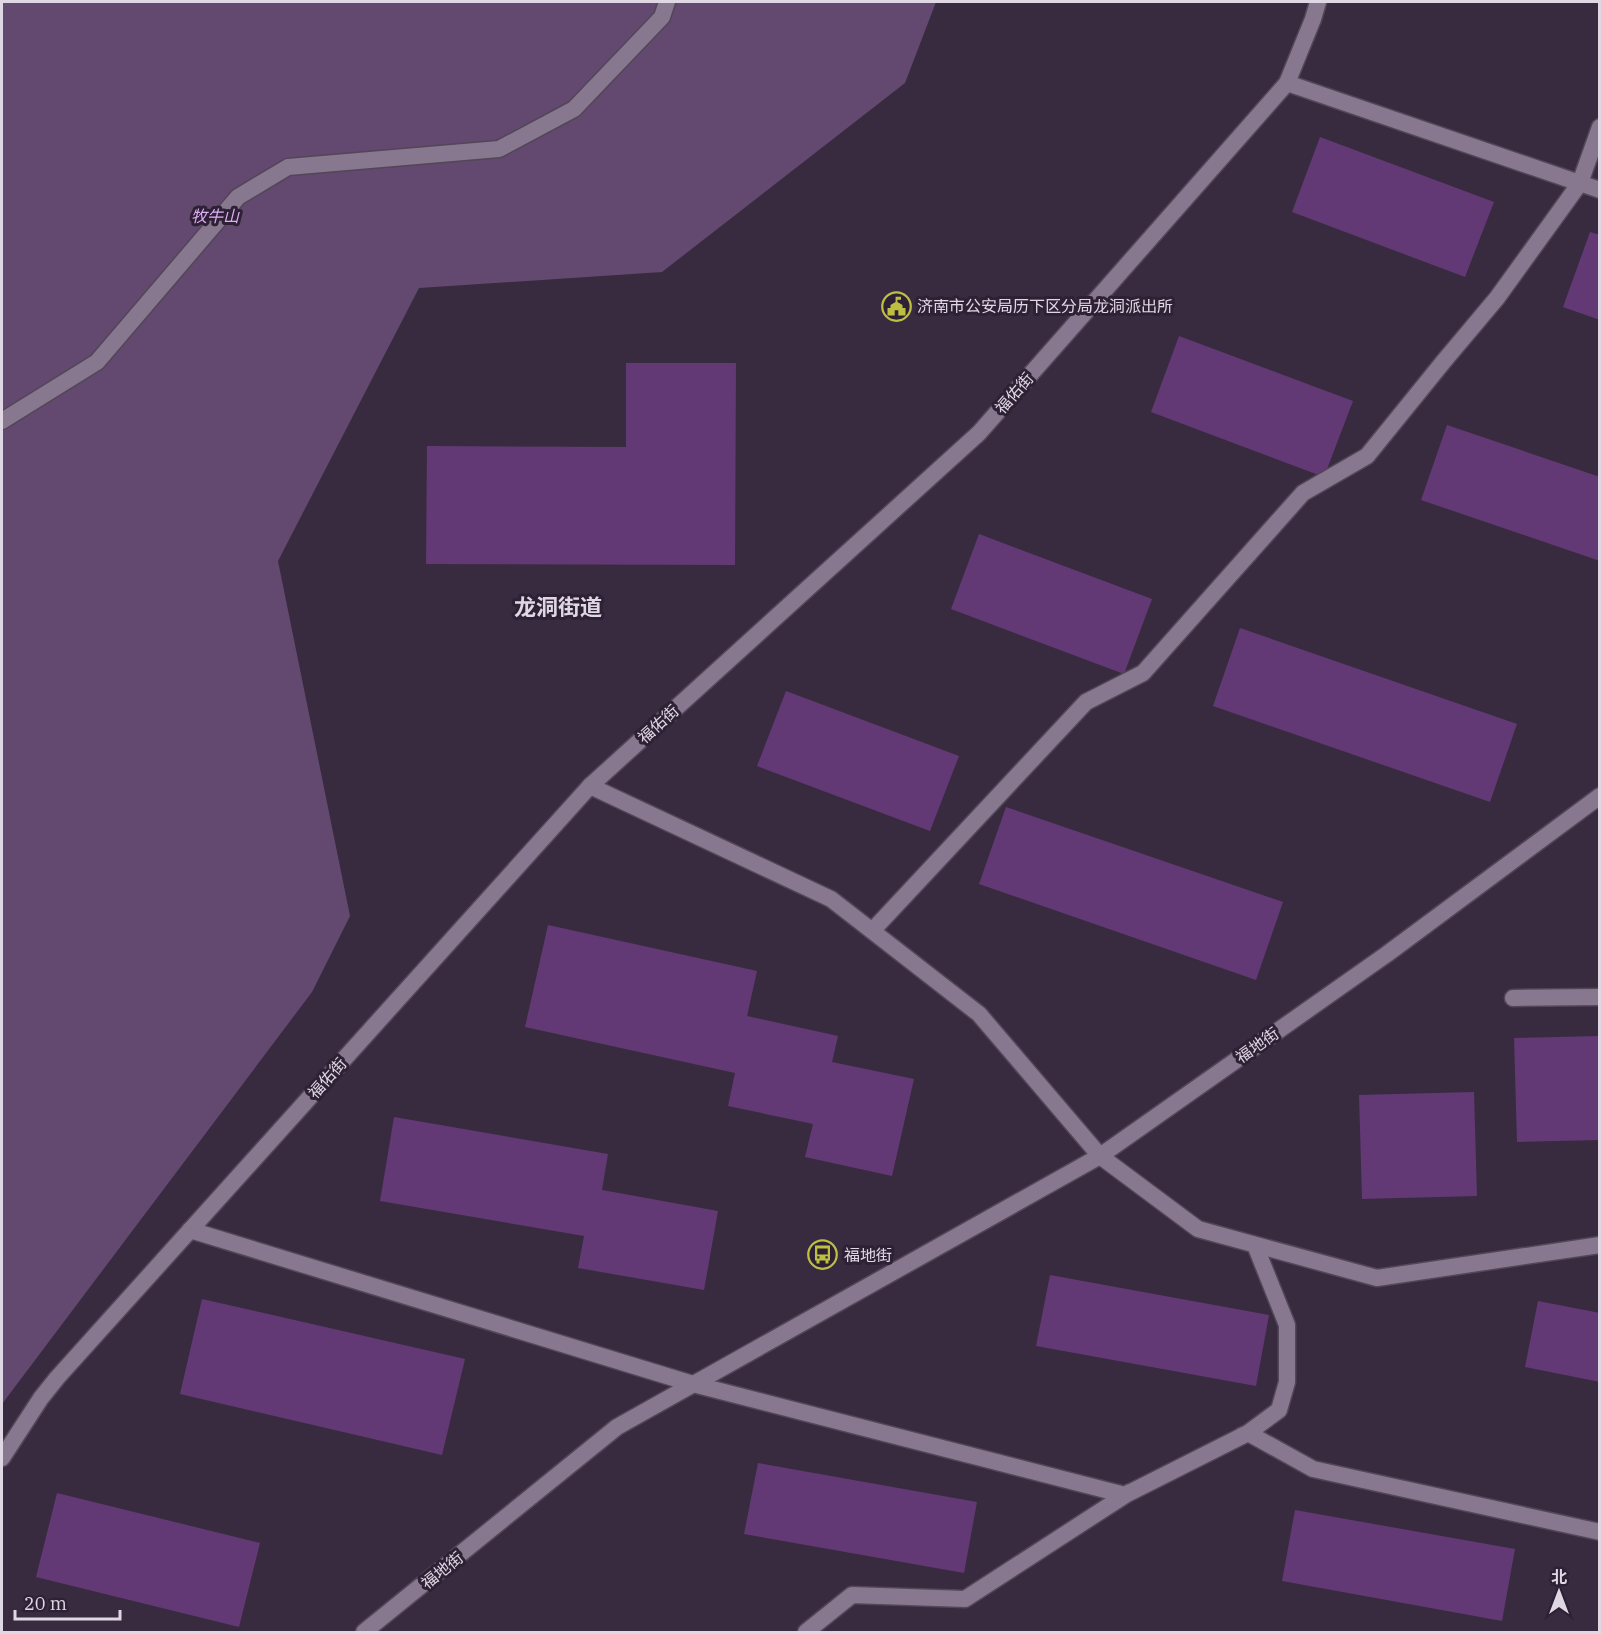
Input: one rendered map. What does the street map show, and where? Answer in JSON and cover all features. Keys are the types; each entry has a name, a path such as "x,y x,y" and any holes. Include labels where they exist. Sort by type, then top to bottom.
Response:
{"street":[{"path":"2,421 97,362 238,197 288,167 499,149 574,109 662,17 667,2"},
{"name":"福佑街","path":"2,1458 40,1398 590,786 979,433 1287,83 1318,2"},
{"path":"1287,83 1599,190"},
{"path":"872,931 1086,702 1143,672 1303,493 1367,456 1497,298 1580,183 1599,127"},
{"path":"590,786 831,899 979,1014 1100,1156 1198,1229 1377,1278 1599,1245"},
{"name":"福地街","path":"364,1632 617,1427 1100,1156 1387,954 1599,796"},
{"path":"1513,998 1599,997"},
{"path":"190,1230 693,1384 1125,1495"},
{"path":"806,1632 852,1595 965,1599 1125,1495 1248,1433 1279,1410 1287,1382 1287,1325 1256,1245"},
{"path":"1248,1433 1313,1469 1599,1532"}],"green space":[{"name":"牧牛山","path":"2,2 936,2 905,83 662,272 419,288 278,561 350,916 312,992 2,1404"}],"building":[{"path":"1320,137 1494,202 1465,277 1292,212"},
{"path":"1590,232 1600,235 1600,320 1563,307"},
{"path":"1179,336 1353,401 1324,477 1151,412"},
{"path":"626,363 736,363 735,565 426,564 427,446 626,447"},
{"path":"1447,425 1600,477 1600,561 1421,500"},
{"path":"979,534 1152,599 1124,674 951,609"},
{"path":"1240,628 1517,724 1490,802 1213,706"},
{"path":"786,691 959,756 930,831 757,766"},
{"path":"1006,807 1283,902 1256,980 979,884"},
{"path":"548,925 757,971 747,1016 838,1036 832,1062 914,1079 892,1176 805,1157 813,1124 728,1106 735,1073 525,1027"},
{"path":"1600,1036 1600,1140 1517,1142 1514,1038"},
{"path":"1474,1092 1477,1196 1362,1199 1359,1095"},
{"path":"394,1117 608,1154 602,1190 718,1211 704,1290 578,1268 584,1236 380,1201"},
{"path":"1050,1275 1269,1315 1256,1386 1036,1346"},
{"path":"202,1299 465,1359 442,1455 180,1394"},
{"path":"1538,1301 1600,1313 1600,1382 1525,1367"},
{"path":"758,1463 977,1502 964,1573 744,1534"},
{"path":"57,1493 260,1543 239,1627 36,1577"},
{"path":"1295,1510 1515,1549 1502,1621 1282,1581"}],"place":[{"name":"济南市公安局历下区分局龙洞派出所","path":"896,306"},
{"name":"福地街","path":"823,1255"}],"district":[{"name":"龙洞街道","path":"558,607"}]}
